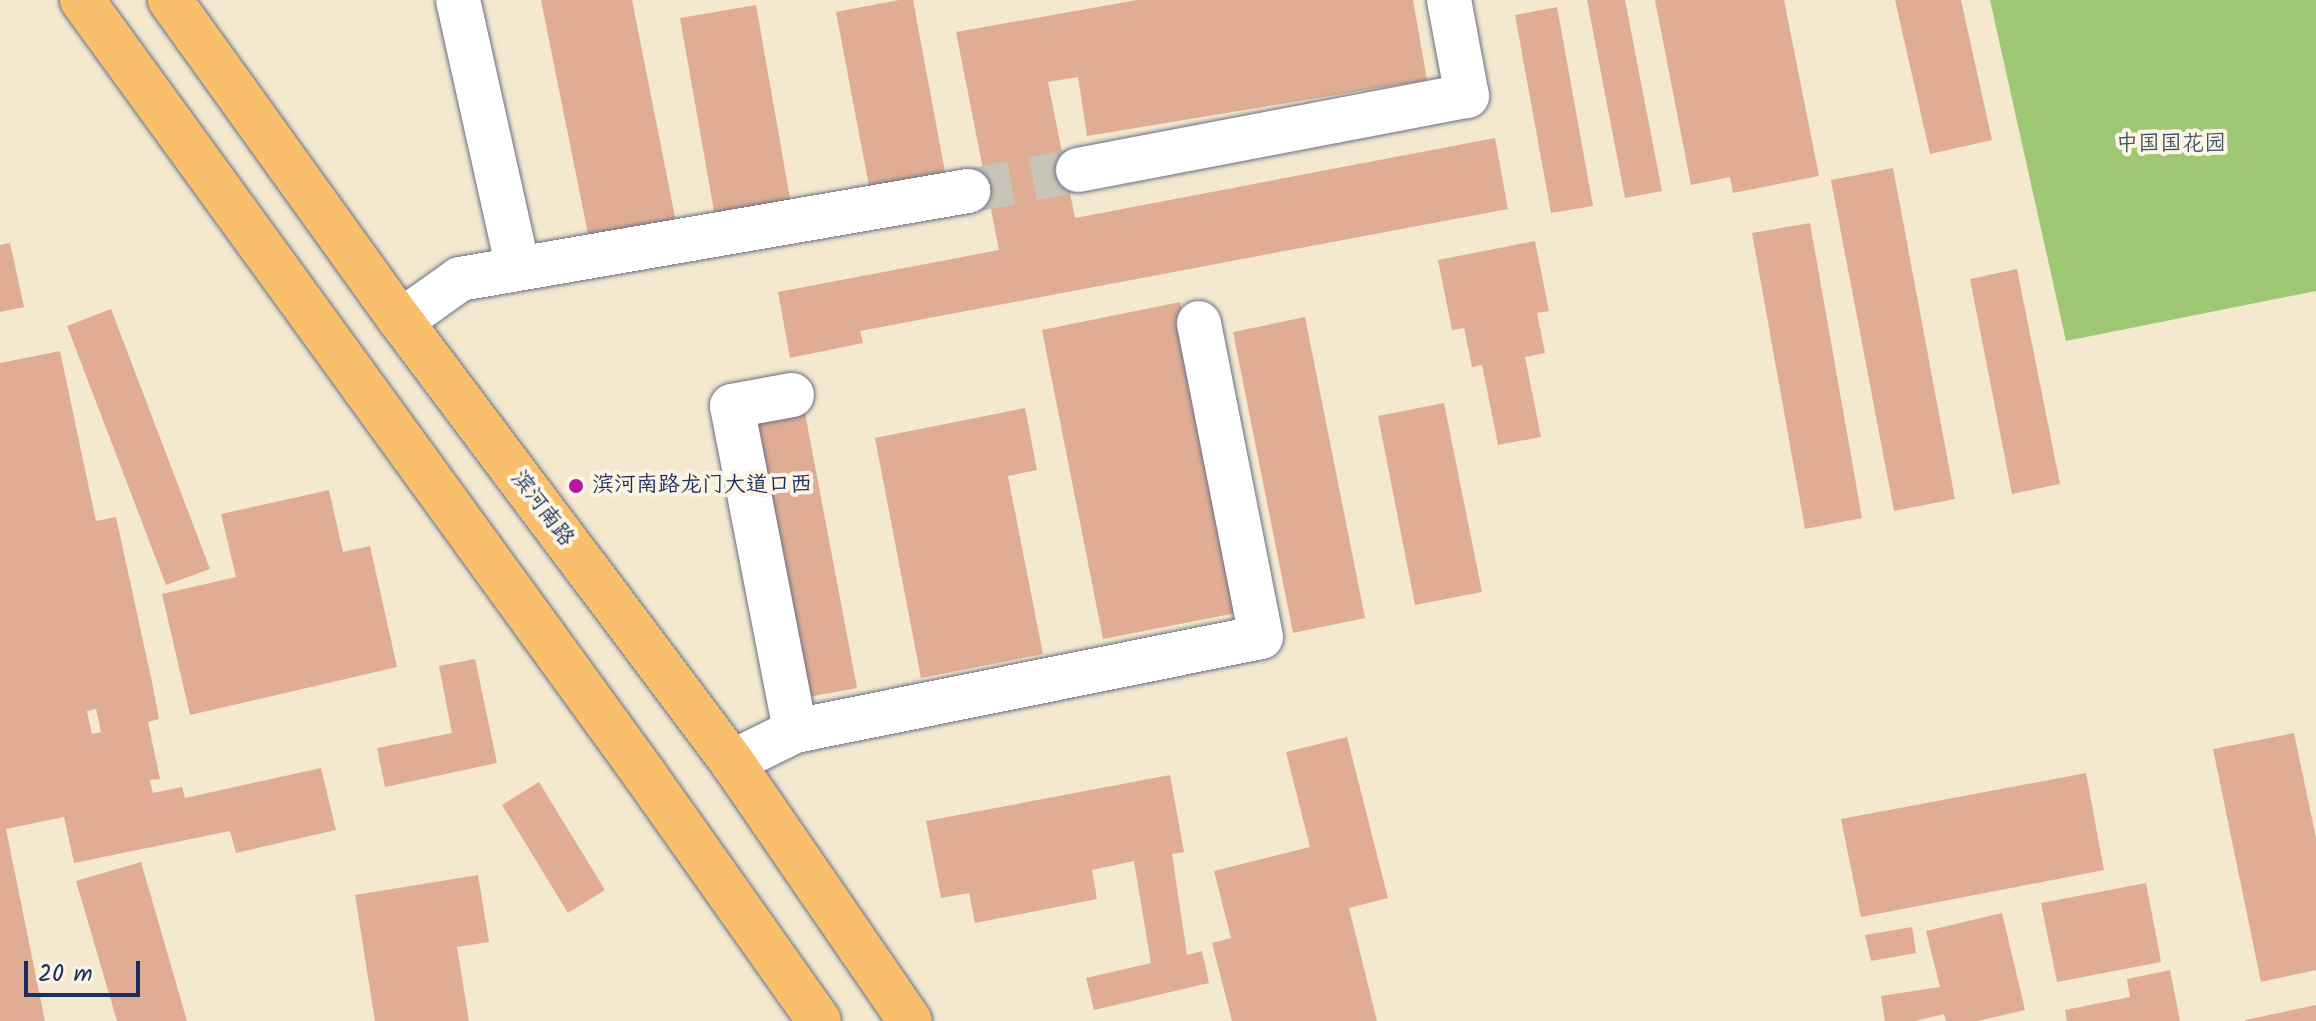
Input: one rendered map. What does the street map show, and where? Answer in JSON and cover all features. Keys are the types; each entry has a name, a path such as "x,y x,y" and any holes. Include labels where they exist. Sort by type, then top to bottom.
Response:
{"main road":[{"path":"82,0 626,749 819,1021"},
{"path":"135,73 180,15"},
{"name":"滨河南路","path":"180,15 401,321 732,762 910,1021"}],"lane":[{"path":"458,0 518,268"},
{"path":"1078,170 1467,96 1449,0"},
{"path":"401,321 460,279 968,191"},
{"path":"732,762 795,731 1261,637 1199,323"},
{"path":"792,395 732,406 795,731"}],"green space":[{"name":"中国国花园","path":"1990,0 2316,0 2316,291 2066,341"}],"building":[{"path":"541,0 632,0 676,222 589,239"},
{"path":"913,0 945,172 869,186 836,12"},
{"path":"1137,0 1413,0 1427,80 1087,136 1078,77 1048,82 1075,218 1495,138 1508,209 860,331 863,343 790,358 778,292 999,250 956,32"},
{"path":"1587,0 1625,0 1662,191 1625,198"},
{"path":"1655,0 1784,0 1819,176 1733,193 1730,177 1691,185"},
{"path":"1895,0 1961,0 1992,140 1930,154"},
{"path":"756,5 791,204 715,217 680,18"},
{"path":"1557,7 1593,206 1551,213 1515,15"},
{"path":"1893,168 1955,499 1894,511 1831,180"},
{"path":"1810,223 1862,518 1805,529 1752,233"},
{"path":"1535,241 1549,311 1537,313 1545,353 1525,357 1541,437 1498,445 1482,365 1472,367 1464,328 1452,330 1438,260"},
{"path":"10,243 24,307 0,312 0,245"},
{"path":"2017,269 2060,484 2012,494 1970,279"},
{"path":"1180,302 1241,612 1103,639 1042,330"},
{"path":"111,309 210,569 166,585 67,326"},
{"path":"1305,317 1365,618 1293,633 1233,332"},
{"path":"60,351 96,521 116,517 152,682 159,719 148,722 160,779 150,780 153,793 182,787 185,798 321,768 336,830 236,853 230,831 74,863 64,817 6,829 45,1021 0,1021 0,363","holes":["96,709 101,732 92,734 87,711"]},
{"path":"1444,403 1482,592 1415,605 1378,416"},
{"path":"1025,408 1037,470 1008,476 1043,654 921,678 875,438"},
{"path":"805,413 857,688 808,697 756,423"},
{"path":"329,490 343,552 370,546 397,667 190,715 162,594 236,577 221,514"},
{"path":"475,659 497,763 385,787 377,748 452,733 439,666"},
{"path":"2294,733 2316,838 2316,970 2261,982 2213,749"},
{"path":"1347,737 1388,898 1349,908 1377,1021 1232,1021 1212,943 1231,938 1214,871 1310,847 1286,752"},
{"path":"2086,773 2104,870 1861,917 1841,819"},
{"path":"1170,775 1184,852 1172,854 1187,955 1202,951 1209,983 1094,1010 1086,978 1151,963 1134,861 1092,870 1097,899 975,923 969,893 941,898 926,821"},
{"path":"539,782 605,890 568,913 502,805"},
{"path":"141,862 187,1021 117,1021 76,881"},
{"path":"478,875 489,942 457,947 469,1021 375,1021 355,895"},
{"path":"2146,883 2161,962 2057,982 2041,903"},
{"path":"2002,913 2025,1010 1978,1021 1946,1021 1944,1014 1915,1021 1885,1021 1881,996 1940,987 1926,931"},
{"path":"1912,927 1916,953 1871,961 1865,935"},
{"path":"2170,970 2180,1021 2067,1021 2065,1010 2130,997 2127,979"},
{"path":"2316,1005 2316,1021 2245,1021 2245,1020"}],"tunnel":[{"path":"968,191 1078,170"}],"place":[{"name":"滨河南路龙门大道口西","path":"576,486"}]}
